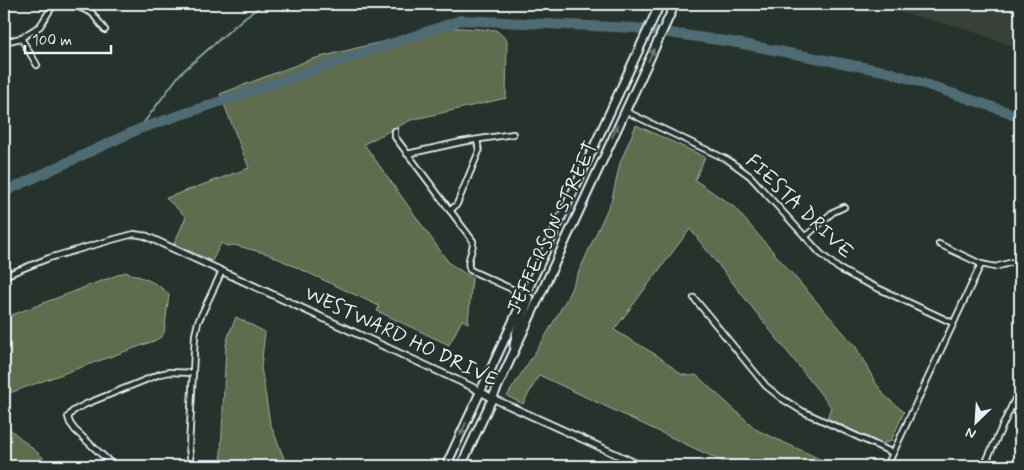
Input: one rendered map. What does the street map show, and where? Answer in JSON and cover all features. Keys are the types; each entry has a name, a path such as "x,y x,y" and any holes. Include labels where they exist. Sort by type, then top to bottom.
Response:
{"main road":[{"name":"JEFFERSON STREET","path":"446,466 660,4"},
{"name":"JEFFERSON STREET","path":"461,466 675,4"},
{"path":"512,356 517,330 529,302 529,298 524,296"}],"street":[{"path":"4,42 21,38 40,26 54,4"},
{"path":"72,4 92,13 105,30"},
{"path":"21,38 38,65"},
{"name":"FIESTA DRIVE","path":"625,112 728,160 750,176 820,253 838,268 953,323"},
{"path":"395,131 395,137 407,154 473,241 468,262 470,270 524,296"},
{"path":"407,154 461,142 514,134"},
{"path":"450,210 457,204 479,151 477,140"},
{"path":"805,237 833,212 844,207"},
{"path":"4,276 49,258 115,239 134,234 146,236"},
{"name":"WESTWARD HO DRIVE","path":"146,236 642,466"},
{"path":"939,244 981,264 994,267 1020,260"},
{"path":"887,466 981,264"},
{"path":"191,466 189,446 195,335 198,322 222,271"},
{"path":"694,298 766,386 781,398 802,411 893,453"},
{"path":"114,466 75,430 68,417 86,404 160,374 170,372 193,373"},
{"path":"984,466 1020,388"}],"shaded area":[{"path":"864,4 1020,4 1020,49 960,27"}],"green space":[{"path":"443,27 496,30 507,40 506,98 411,120 364,144 449,263 472,278 468,323 462,320 449,345 377,311 379,306 268,254 234,245 227,246 221,243 212,261 174,244 186,217 166,198 249,168 220,94 312,59"},
{"path":"636,125 705,157 695,180 734,207 856,347 885,396 904,412 891,441 882,444 827,418 831,407 690,229 614,330 658,356 681,374 696,375 757,430 835,466 732,466 539,375 523,404 507,396 566,300 612,199 620,163"},
{"path":"125,272 155,284 169,295 164,333 161,337 4,395 4,318"},
{"path":"236,317 265,332 261,367 270,423 287,466 223,466 221,454 226,345"},
{"path":"4,424 53,466 4,466"}],"waterway":[{"path":"139,129 180,74 245,17 264,4"},
{"path":"4,192 139,129 461,20 635,28 732,42 889,72 1008,112 1020,119"}]}
